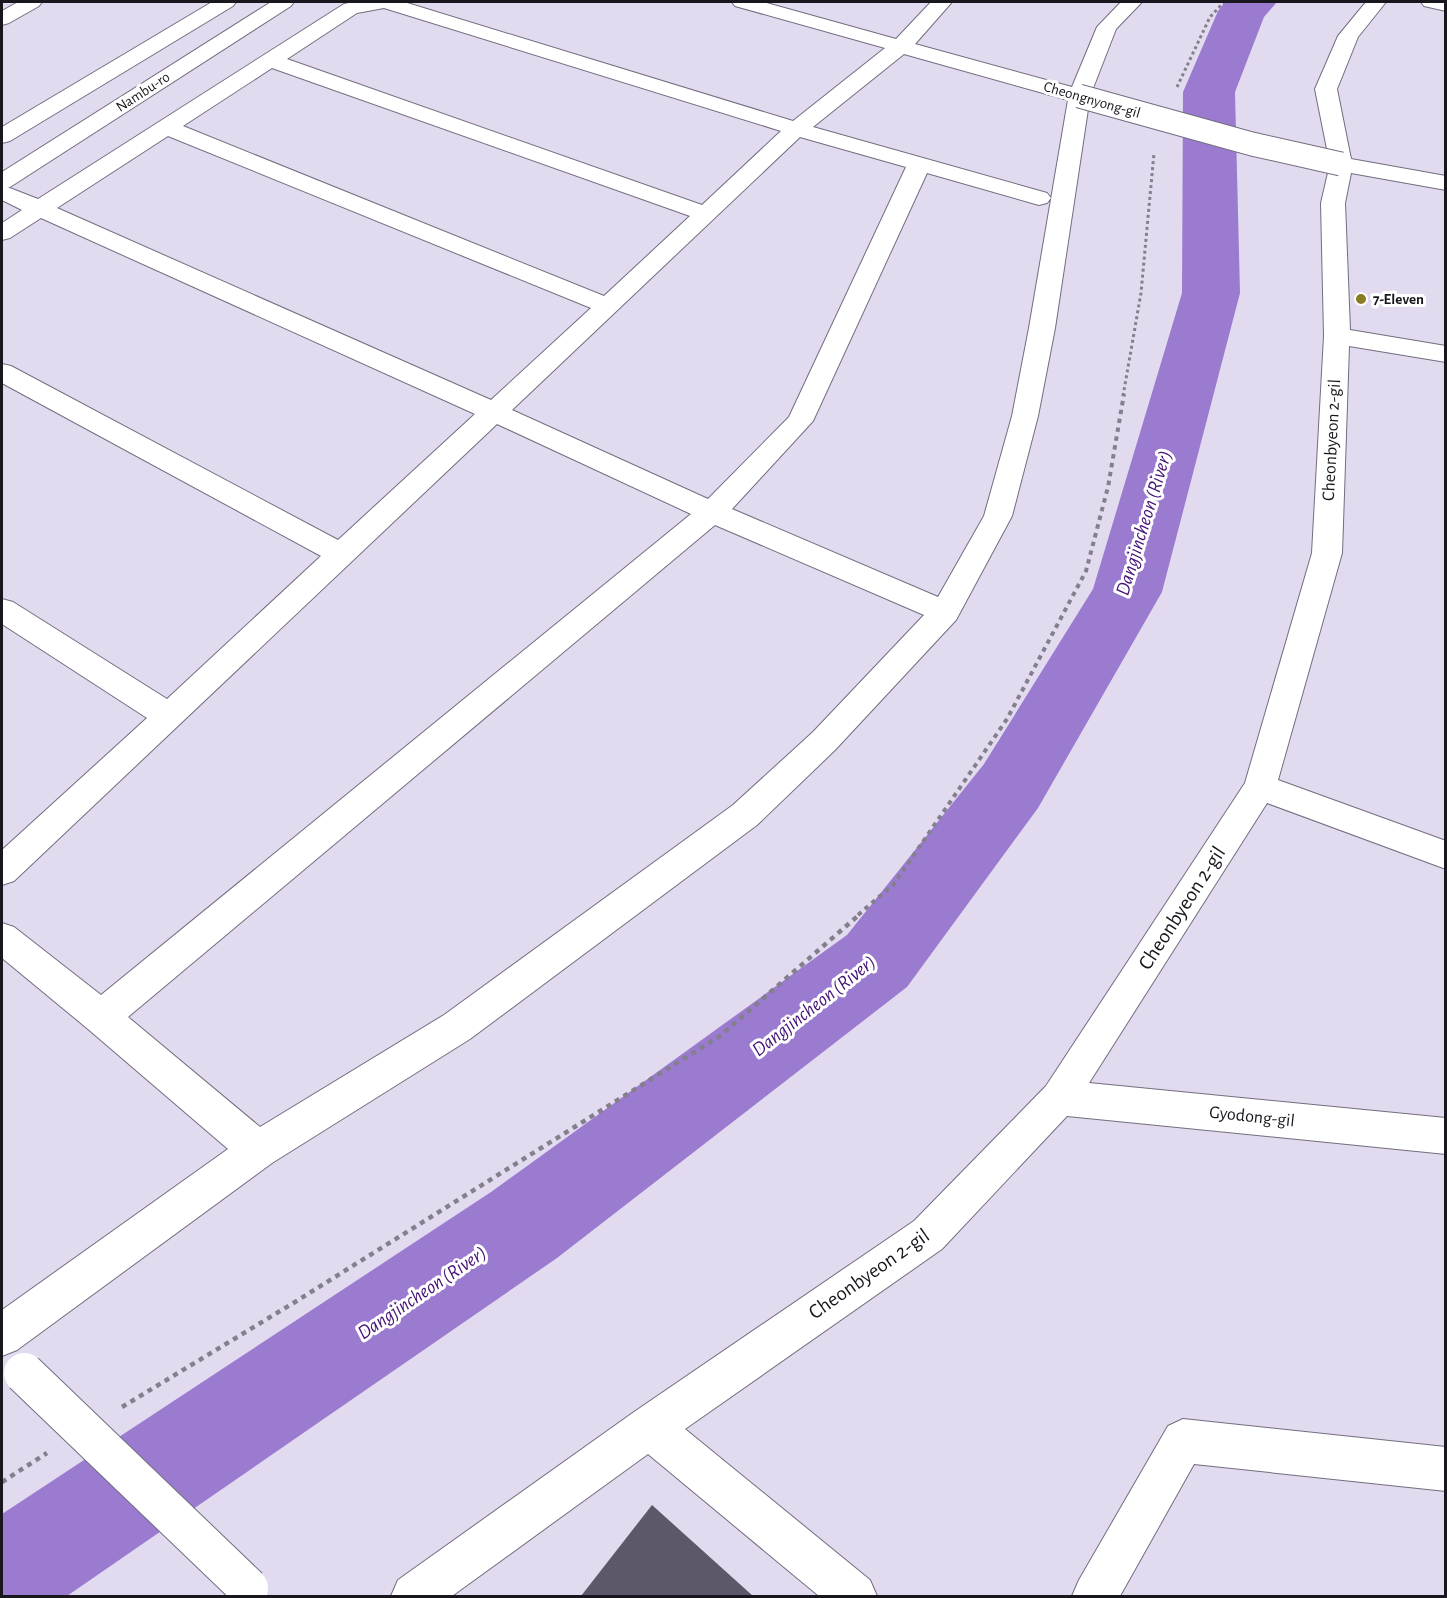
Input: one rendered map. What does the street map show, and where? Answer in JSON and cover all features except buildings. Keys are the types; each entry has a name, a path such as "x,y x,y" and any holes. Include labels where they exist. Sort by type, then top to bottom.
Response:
{"street":[{"path":"2,18 32,2"},
{"name":"Nambu-ro","path":"2,136 226,2"},
{"name":"Nambu-ro","path":"2,182 284,2"},
{"path":"2,233 351,8 385,2 796,129 1039,198"},
{"name":"Cheongnyong-gil","path":"742,2 1252,144 1341,164 1446,183"},
{"path":"2,871 796,129 900,47 942,2"},
{"path":"2,1335 258,1150 457,1027 745,815 824,741 945,612 998,516 1025,416 1042,328 1079,96 1107,27 1132,2"},
{"path":"1341,164 1326,89 1348,36 1376,2"},
{"path":"1431,2 1446,5"},
{"path":"270,60 706,214"},
{"path":"166,127 608,306"},
{"name":"Cheonbyeon 2-gil","path":"414,1596 649,1427 928,1235 1059,1098 1260,787 1326,553 1337,336 1333,203 1341,164"},
{"path":"101,1017 711,512 800,421 919,165"},
{"path":"2,192 494,412 711,512 945,612"},
{"path":"1337,336 1446,354"},
{"path":"2,372 341,554"},
{"path":"2,610 169,716"},
{"path":"1260,787 1446,855"},
{"path":"2,938 101,1017 258,1150"},
{"name":"Gyodong-gil","path":"1059,1098 1446,1136"},
{"path":"13,1363 253,1592"},
{"path":"649,1427 854,1596"},
{"path":"1095,1596 1183,1441 1446,1469"}],"waterway":[{"name":"Dangjincheon (River)","path":"2,1577 524,1225 877,961 1011,786 1127,592 1211,293 1209,92 1242,11 1253,2"}],"place":[{"name":"7-Eleven","path":"1361,299"}]}
